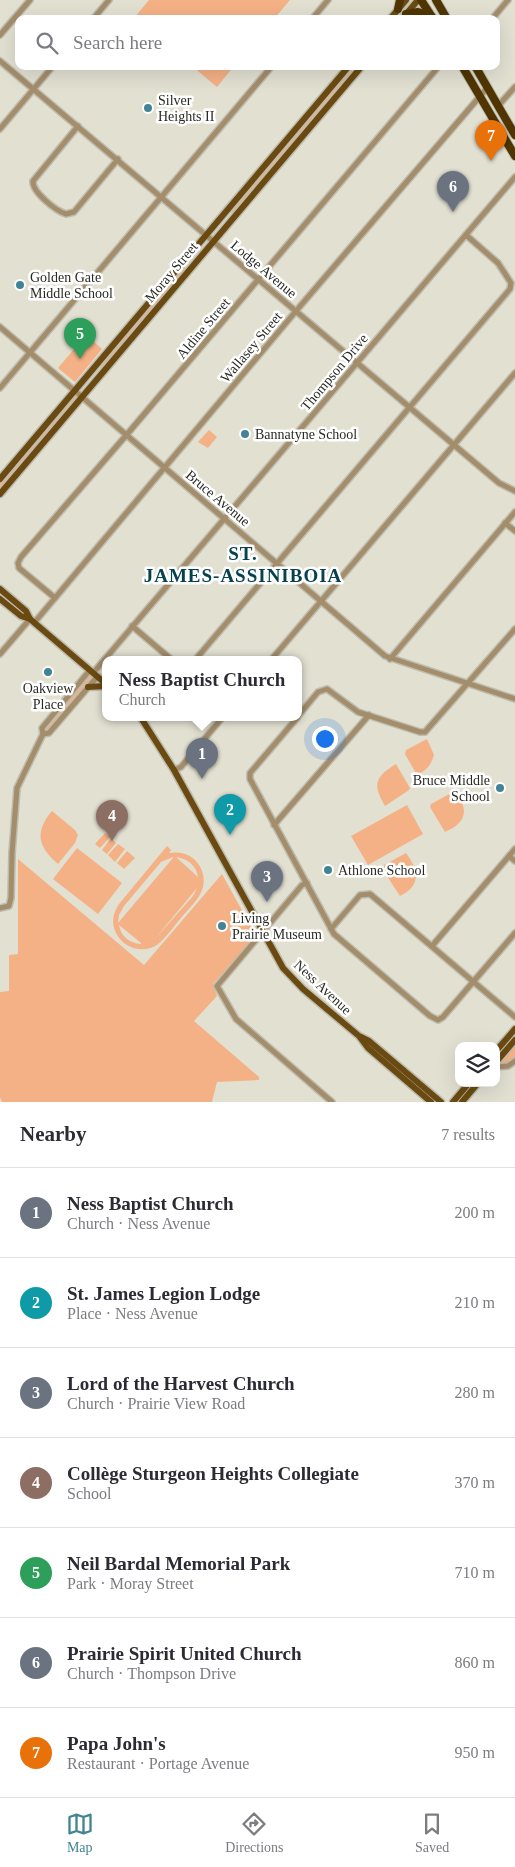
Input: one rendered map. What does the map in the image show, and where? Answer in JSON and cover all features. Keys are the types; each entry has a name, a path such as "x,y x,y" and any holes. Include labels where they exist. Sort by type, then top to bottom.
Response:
{"highway":[{"path":"398,9 400,0"},
{"path":"420,0 430,15"},
{"path":"437,1 445,15"},
{"path":"408,15 418,12 425,15"},
{"path":"464,70 515,156"},
{"path":"477,70 515,135"}],"main road":[{"path":"393,15 406,0"},
{"path":"405,15 420,0"},
{"name":"Moray Street","path":"0,480 346,70"},
{"name":"Moray Street","path":"0,494 359,70"},
{"path":"0,589 26,612 32,621 102,681"},
{"path":"0,599 21,616 32,621"},
{"path":"88,687 102,685"},
{"name":"Ness Avenue","path":"144,721 174,770 263,932 292,979 441,1102"},
{"path":"500,1046 515,1028"},
{"name":"Ness Avenue","path":"360,1036 368,1048 431,1102"},
{"path":"500,1057 515,1040"},
{"path":"453,1102 466,1087"},
{"path":"462,1102 475,1087"}],"street":[{"path":"18,15 30,0"},
{"path":"96,15 109,0"},
{"path":"315,15 328,0"},
{"path":"495,15 508,0"},
{"path":"0,36 15,18"},
{"name":"Lodge Avenue","path":"0,61 454,445 499,482 515,491"},
{"path":"0,129 50,70"},
{"path":"0,388 269,70"},
{"name":"Aldine Street","path":"55,598 19,568 18,561 436,70"},
{"path":"498,106 515,87"},
{"name":"Wallasey Street","path":"0,654 55,598 487,88"},
{"path":"78,126 32,181 35,191 63,214 74,212 118,159"},
{"name":"Thompson Drive","path":"107,656 515,177"},
{"path":"198,656 511,287 510,282 498,263 466,235"},
{"name":"Bruce Avenue","path":"0,327 390,659 515,699"},
{"path":"274,656 515,373"},
{"path":"390,659 515,512"},
{"path":"505,523 515,531"},
{"path":"132,626 167,656"},
{"path":"302,711 318,692 324,689 330,690 353,709 369,716 420,732 426,732 515,629"},
{"name":"Thompson Drive","path":"0,908 9,906 10,903 17,788 43,734 42,728 102,662"},
{"name":"Thompson Drive","path":"43,734 49,733 88,687 93,673"},
{"path":"353,709 360,720 359,727"},
{"path":"274,825 369,716"},
{"path":"174,770 180,767 219,721"},
{"path":"294,721 249,775 274,825 331,929 338,938 434,1019 443,1017 515,933"},
{"path":"432,946 515,849"},
{"path":"509,856 515,861"},
{"path":"307,883 302,885 217,986 240,1023 332,1102"},
{"path":"331,929 360,895 370,894 515,1017"},
{"path":"500,1066 508,1066 515,1060"}],"shaded area":[{"path":"149,0 290,0 277,15 136,15"},
{"path":"197,70 231,70 217,87"},
{"path":"351,70 355,70 233,214 231,212"},
{"path":"186,264 177,280 102,369 100,368 113,351"},
{"path":"86,335 102,349 75,382 58,368"},
{"path":"75,390 82,397 0,494 0,479"},
{"path":"209,430 217,437 208,448 198,442"},
{"path":"90,670 97,677 49,733 43,734 42,728"},
{"path":"427,739 434,755 428,767 417,775 405,754 406,750"},
{"path":"396,764 410,788 385,806 378,792 378,782 384,773"},
{"path":"455,791 462,804 464,815 458,824 445,832 430,807 431,804"},
{"path":"407,805 423,834 368,865 351,836"},
{"path":"52,811 75,830 78,835 75,843 58,864 46,852 41,839 43,826"},
{"path":"105,833 110,837 100,848 95,844"},
{"path":"111,838 116,843 107,854 102,850"},
{"path":"118,844 125,849 115,862 108,855"},
{"path":"167,846 171,850 169,853 178,852 193,858 202,870 204,884 199,896 164,938 152,947 147,949 134,948 119,938 114,929 113,922 115,911","holes":["173,857 118,923 119,915 124,906 161,862","176,857 191,863 198,877","197,888 193,896 154,940","119,925 141,944 127,939"]},
{"path":"77,848 122,883 98,914 53,879"},
{"path":"127,851 135,858 124,869 117,863"},
{"path":"406,853 414,865 416,877 412,887 400,896 383,870 384,865"},
{"name":"Living Prairie Museum","path":"18,859 144,965 222,874 256,936 213,984 217,996 194,1021 259,1077 259,1080 217,1082 212,1102 2,1102 0,1097 0,992 9,991 9,955 18,954"},
{"path":"515,1029 515,1061 500,1066 500,1046"}],"place":[{"name":"Silver Heights II","path":"148,108"},
{"name":"Papa John's","path":"491,161"},
{"name":"Prairie Spirit United Church","path":"453,212"},
{"name":"Golden Gate Middle School","path":"20,285"},
{"name":"Neil Bardal Memorial Park","path":"80,359"},
{"name":"Bannatyne School","path":"245,434"},
{"name":"Oakview Place","path":"48,672"},
{"name":"Ness Baptist Church","path":"202,779"},
{"name":"Bruce Middle School","path":"500,788"},
{"name":"St. James Legion Lodge","path":"230,835"},
{"name":"Collège Sturgeon Heights Collegiate","path":"112,841"},
{"name":"Athlone School","path":"328,870"},
{"name":"Lord of the Harvest Church","path":"267,902"},
{"name":"Living Prairie Museum","path":"222,926"}],"district":[{"name":"ST. JAMES-ASSINIBOIA","path":"243,564"}]}
